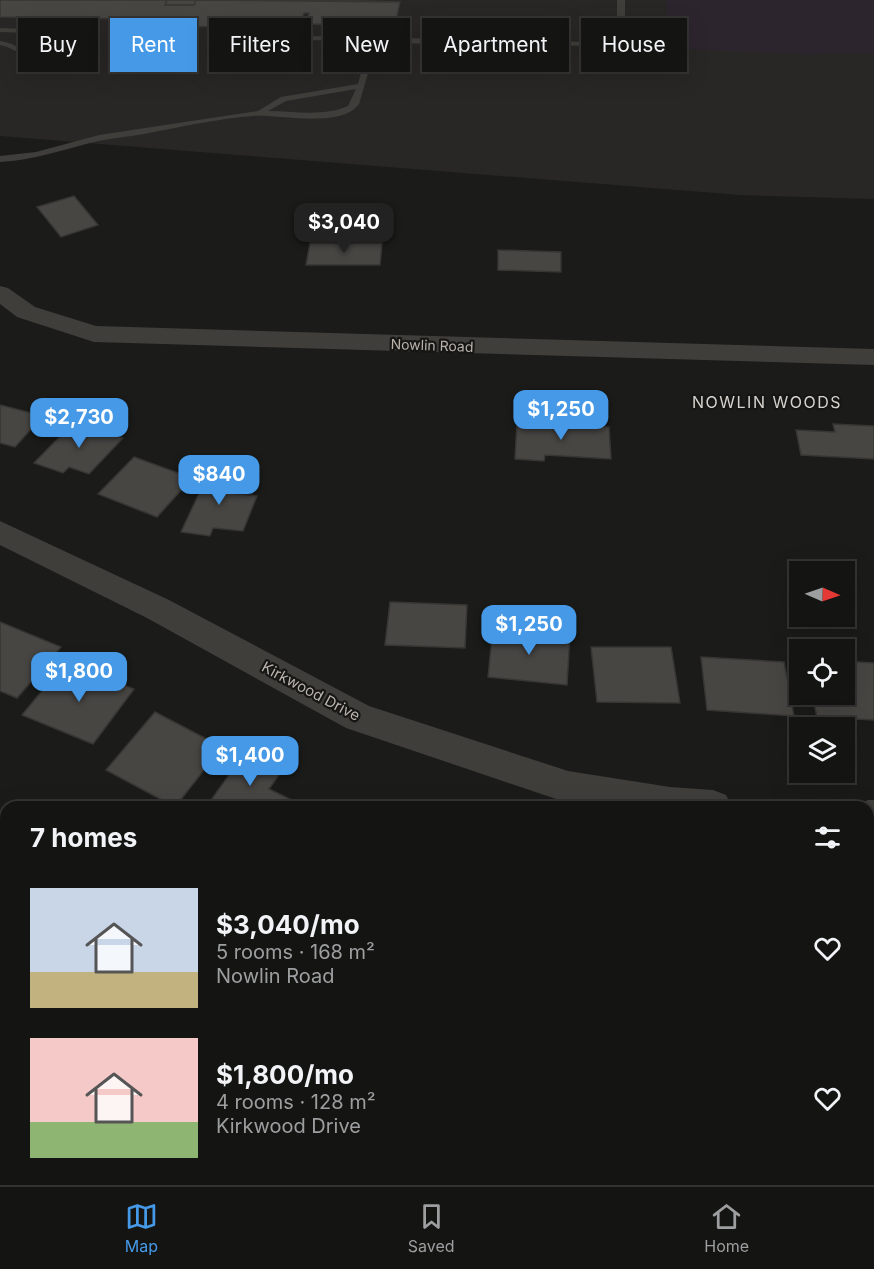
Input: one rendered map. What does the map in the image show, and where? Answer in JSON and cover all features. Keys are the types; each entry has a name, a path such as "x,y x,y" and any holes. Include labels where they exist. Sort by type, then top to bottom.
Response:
{"street":[{"name":"Nowlin Road","path":"0,293 26,312 94,334 874,357"},
{"name":"Kirkwood Drive","path":"0,532 158,609 358,717 568,787 652,801"}],"lane":[{"path":"410,41 597,44 614,41 621,34 621,0"},
{"path":"0,30 18,31"},
{"path":"0,43 18,48"},
{"path":"0,159 32,156 96,139 257,112 327,115 337,113 354,105 366,72"},
{"path":"257,112 284,99 360,86"}],"shaded area":[{"path":"0,0 874,0 874,199 740,195 0,136"},
{"path":"666,0 874,0 874,53 804,54 687,49 687,18 667,18"}],"building":[{"path":"0,0 167,0 165,5 194,5 196,0 400,2 397,18 323,18 323,24 311,24 311,18 308,18 309,13 304,13 302,18 209,18 209,27 197,27 197,18 0,17"},
{"path":"0,0 400,2 397,18 323,18 323,24 311,24 311,18 308,18 309,13 304,13 302,18 209,18 209,27 197,27 197,18 0,17"},
{"path":"74,196 98,225 61,237 37,207"},
{"path":"310,243 382,243 380,265 306,265"},
{"path":"498,250 561,252 561,272 498,270"},
{"path":"0,405 43,416 15,447 0,443"},
{"path":"74,422 123,438 89,474 69,467 63,473 34,463"},
{"path":"517,422 609,427 611,459 545,455 544,461 515,459"},
{"path":"833,424 874,426 874,459 801,455 796,430 835,432"},
{"path":"134,457 192,478 157,517 98,494"},
{"path":"209,472 240,475 232,493 257,496 243,531 213,528 210,536 181,532"},
{"path":"390,602 467,605 465,648 385,645"},
{"path":"0,622 61,647 17,698 0,691"},
{"path":"493,627 570,635 567,685 488,677"},
{"path":"591,647 671,647 680,703 597,702"},
{"path":"701,657 784,662 789,689 789,705 792,705 794,716 707,710"},
{"path":"66,662 134,689 93,744 22,715"},
{"path":"855,662 874,663 874,720 855,719 855,717 817,717 814,705 855,705"},
{"path":"155,712 222,747 180,801 164,801 106,770"},
{"path":"244,754 281,772 269,789 294,801 210,801"}],"district":[{"name":"NOWLIN WOODS","path":"767,402"}]}
